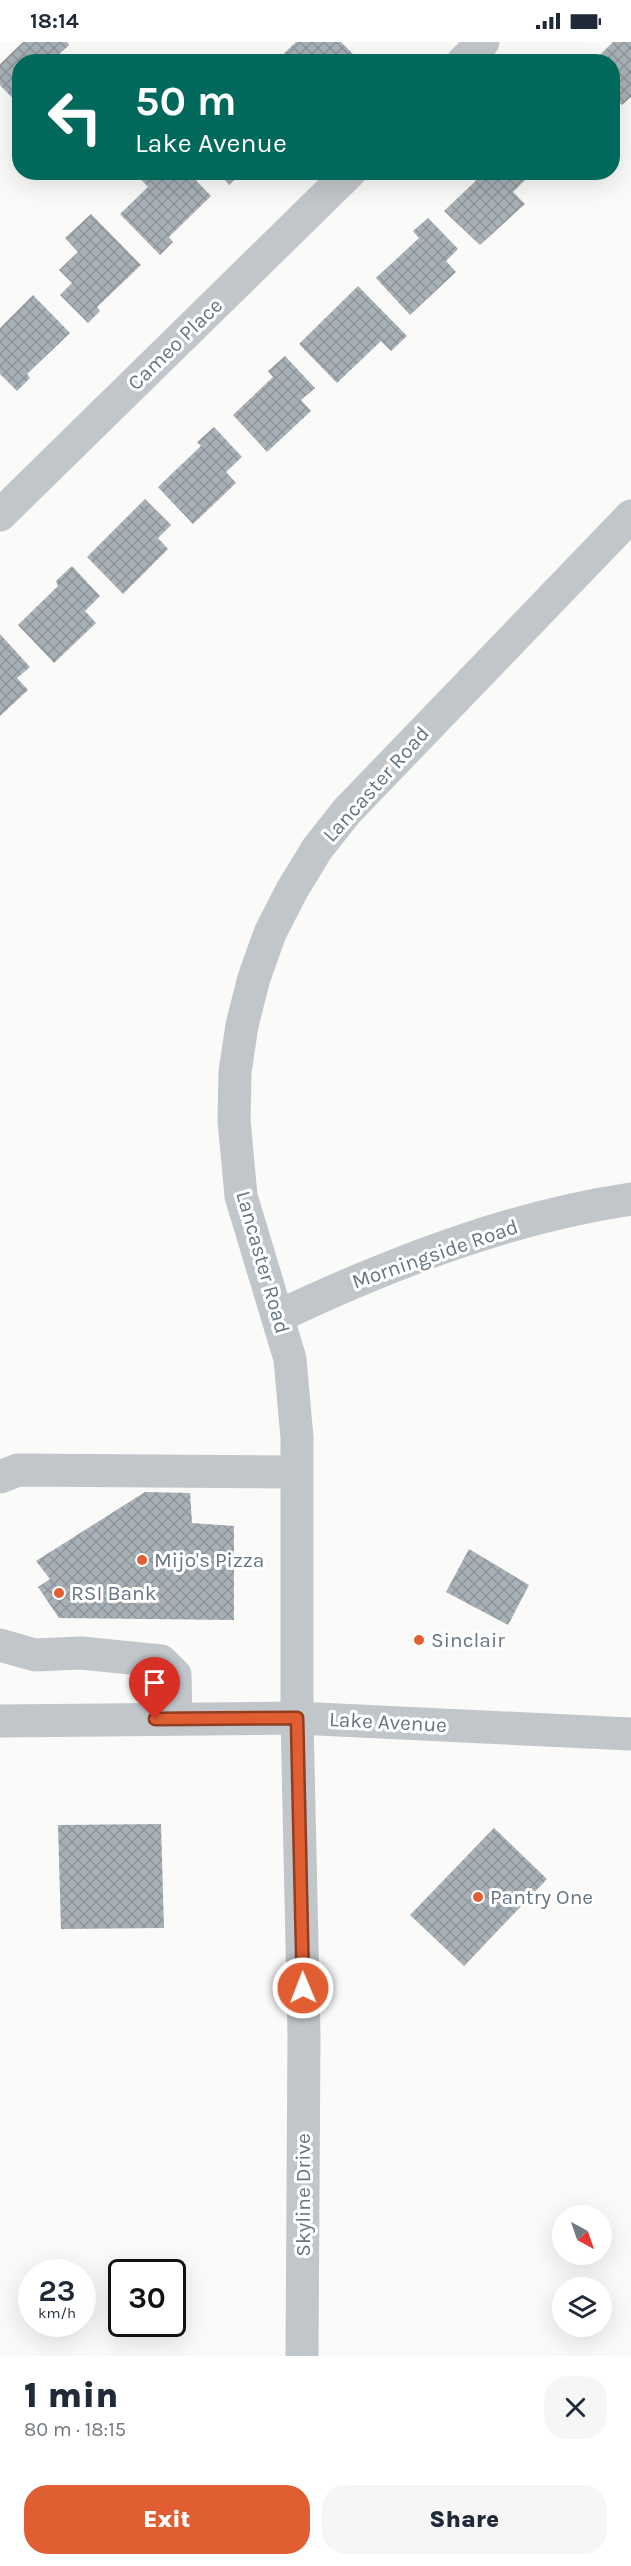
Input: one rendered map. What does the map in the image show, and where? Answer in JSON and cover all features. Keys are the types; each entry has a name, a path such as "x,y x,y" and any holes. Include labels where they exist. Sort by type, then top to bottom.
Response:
{"street":[{"path":"472,54 483,42"},
{"name":"Cameo Place","path":"0,515 342,180"},
{"name":"Lancaster Road","path":"297,1718 297,1472 290,1359 279,1316 241,1196 234,1120 236,1072 242,1025 254,978 270,933 292,890 312,857 347,811 631,516"},
{"name":"Morningside Road","path":"279,1316 349,1283 474,1236 603,1203 631,1199"},
{"path":"0,1477 18,1470 297,1472"},
{"path":"0,1645 35,1655 81,1653 161,1661 175,1676 176,1719"},
{"name":"Lake Avenue","path":"0,1721 297,1718 631,1734"},
{"name":"Skyline Drive","path":"297,1718 304,2034 302,2356"}],"building":[{"path":"23,42 67,42 69,45 59,54 12,54 12,98 0,85 0,64"},
{"path":"296,42 341,42 353,54 283,54"},
{"path":"613,42 631,42 631,97 622,105 620,103 620,54 601,54"},
{"path":"141,180 196,180 211,196 169,237 173,242 160,255 120,214 148,187"},
{"path":"225,180 234,180 229,185"},
{"path":"477,180 525,180 513,192 525,204 480,245 444,211"},
{"path":"91,214 141,265 97,307 100,311 88,323 60,295 72,283 59,270 78,252 65,238"},
{"path":"428,218 458,249 446,261 456,272 410,315 376,278 419,238 413,231"},
{"path":"358,286 407,336 391,351 381,341 337,383 299,344"},
{"path":"33,295 70,333 27,374 30,378 17,391 0,374 0,328"},
{"path":"285,356 315,388 301,400 311,411 267,452 233,415 273,377 268,371"},
{"path":"214,427 242,457 226,472 236,483 193,524 158,487 201,446 197,442"},
{"path":"145,499 171,525 158,538 168,549 123,594 87,557"},
{"path":"72,566 100,596 85,611 96,623 54,663 18,625 58,586 56,581"},
{"path":"0,634 30,667 17,678 28,690 0,716"},
{"path":"145,1492 190,1493 192,1523 234,1526 234,1620 59,1618 38,1587 50,1579 36,1561"},
{"path":"469,1549 529,1585 508,1625 446,1592"},
{"path":"161,1824 164,1928 61,1929 58,1825"},
{"name":"Pantry One","path":"494,1828 547,1879 464,1966 410,1915"}],"place":[{"name":"Mijo's Pizza","path":"142,1560"},
{"name":"RSI Bank","path":"59,1593"},
{"name":"Sinclair","path":"419,1640"},
{"name":"Pantry One","path":"478,1897"}],"route":[{"path":"155,1719 297,1718 303,1988"}]}
